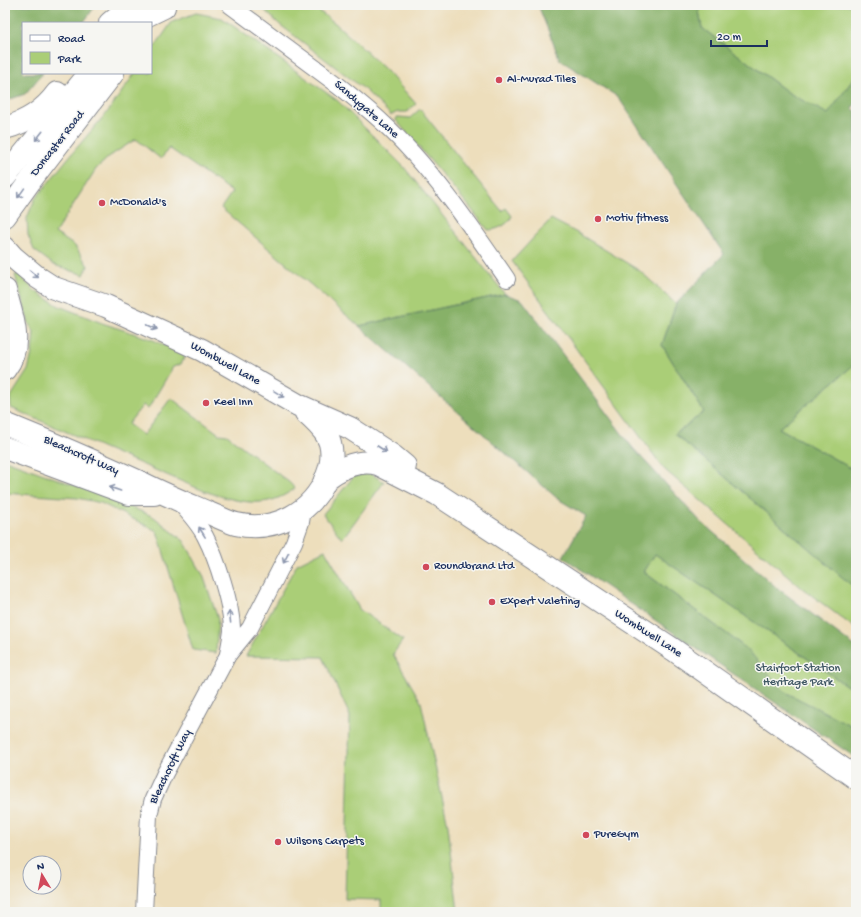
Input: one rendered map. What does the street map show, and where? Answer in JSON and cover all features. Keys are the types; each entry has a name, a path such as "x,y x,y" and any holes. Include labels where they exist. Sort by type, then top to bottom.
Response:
{"main road":[{"path":"110,22 122,5"},
{"path":"110,22 131,5"},
{"path":"134,22 160,12"},
{"path":"5,128 34,117 50,102 71,74"},
{"path":"5,177 89,74"},
{"name":"Doncaster Road","path":"5,216 32,177 112,74"},
{"name":"Wombwell Lane","path":"5,248 13,257 37,277 54,288 106,306 202,350 298,405 350,428 393,456 437,494"},
{"path":"5,290 16,334 13,354 5,369"},
{"path":"298,405 323,430 330,442 332,458 325,480"},
{"name":"Bleachcroft Way","path":"5,424 92,460 172,498 236,524 251,526 266,526 285,520 303,510 320,490 325,480 335,472 356,463 371,462"},
{"path":"5,448 129,494 172,498"},
{"name":"Wombwell Lane","path":"371,462 378,464 437,494 674,650 856,778"}],"street":[{"name":"Sandygate Lane","path":"230,5 358,101 382,121 402,141 443,190 507,279"},
{"name":"Bleachcroft Way","path":"172,498 191,515 205,536 214,558 229,609 232,630 228,655"},
{"name":"Bleachcroft Way","path":"144,912 149,815 153,799 165,773 228,655 250,628 294,542 301,522 303,510"}],"green space":[{"path":"5,5 96,5 84,22 22,22 22,74 42,74 25,94 5,101"},
{"path":"259,5 311,5 335,23 386,70 416,104 407,112 398,112 391,115 364,89 279,24"},
{"path":"538,5 698,5 702,28 789,93 828,114 856,75 856,103 852,108 856,111 856,363 779,428 856,471 856,589 675,434 704,412 662,345 676,304 724,254 618,97 560,60"},
{"path":"698,5 856,5 856,75 828,115 789,93 702,28"},
{"path":"196,13 222,18 338,101 403,166 505,294 359,326 221,208 232,192 169,148 161,159 136,139 110,156 96,169 55,233 75,246 88,266 84,275 54,265 34,250 28,235 27,218 35,199 109,110 134,74 152,74 152,51 172,22"},
{"path":"420,109 502,211 506,208 512,216 505,224 498,228 488,230 395,119 399,117 410,118"},
{"path":"551,219 640,271 676,304 662,345 704,412 675,434 856,589 856,629 802,588 664,469 512,261"},
{"path":"18,274 35,291 59,306 102,323 151,339 186,355 181,364 173,367 148,409 143,405 128,424 143,435 171,398 219,434 227,435 290,483 295,489 278,498 260,502 241,501 204,491 11,408 10,398 28,370 32,353 34,332 29,324 15,275"},
{"path":"505,294 522,300 632,447 700,521 776,587 856,647 856,692 655,554 644,572 747,649 785,692 856,728 856,758 563,557 586,516 558,499 359,326"},
{"path":"856,363 856,471 779,428"},
{"path":"5,460 110,498 154,517 184,541 203,575 218,619 216,653 193,650 157,531 101,503 77,498 5,493"},
{"path":"370,473 384,482 342,539 323,514 354,476"},
{"path":"325,550 360,610 403,640 393,654 421,702 448,825 458,912 381,912 381,900 345,899 350,716 323,657 246,656 297,564"},
{"name":"Stairfoot Station Heritage Park","path":"655,554 856,692 856,729 785,692 747,649 644,572"}],"place":[{"name":"Al-Murad Tiles","path":"499,80"},
{"name":"McDonald's","path":"102,203"},
{"name":"Motiv fitness","path":"598,219"},
{"name":"Keel Inn","path":"206,403"},
{"name":"Roundbrand Ltd","path":"426,567"},
{"name":"Expert Valeting","path":"492,602"},
{"name":"PureGym","path":"586,835"},
{"name":"Wilsons Carpets","path":"278,842"}]}
